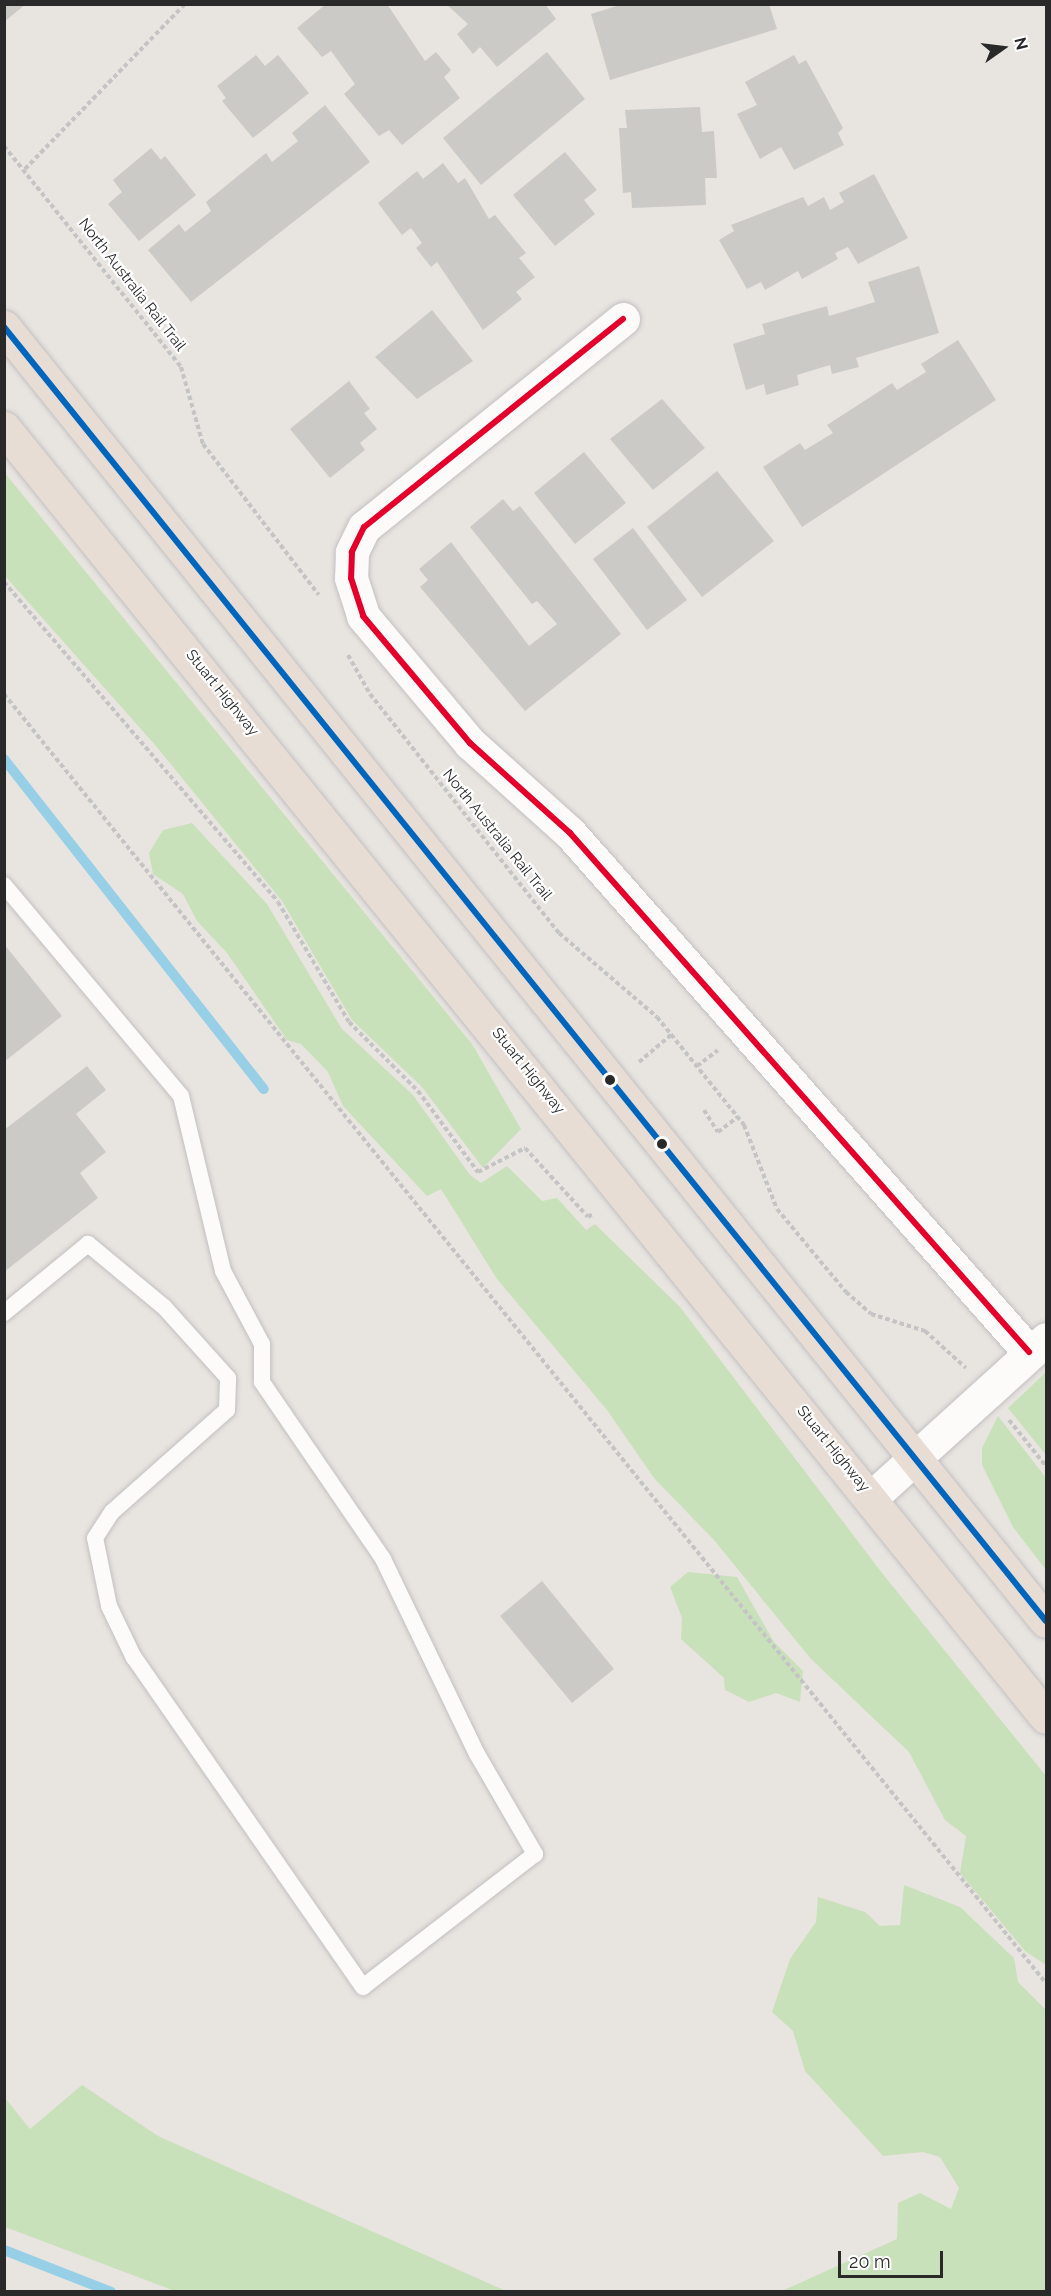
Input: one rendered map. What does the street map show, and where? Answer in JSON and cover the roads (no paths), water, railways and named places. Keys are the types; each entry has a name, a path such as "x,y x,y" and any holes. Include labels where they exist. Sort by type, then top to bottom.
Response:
{"highway":[{"path":"4,327 1047,1621"},
{"name":"Stuart Highway","path":"4,428 872,1497 1047,1717"}],"street":[{"path":"623,318 364,527 352,552 351,578 363,616 470,742 570,833 1038,1345 985,1391 916,1459 872,1497"}],"lane":[{"path":"4,885 181,1096 223,1271 262,1344 262,1382 383,1559 477,1754 535,1854 363,1987 134,1658 109,1606 95,1538 112,1512 227,1410 228,1378 164,1307 88,1244 4,1313"}],"waterway":[{"path":"4,759 264,1089"},
{"path":"4,2250 111,2292"}]}
